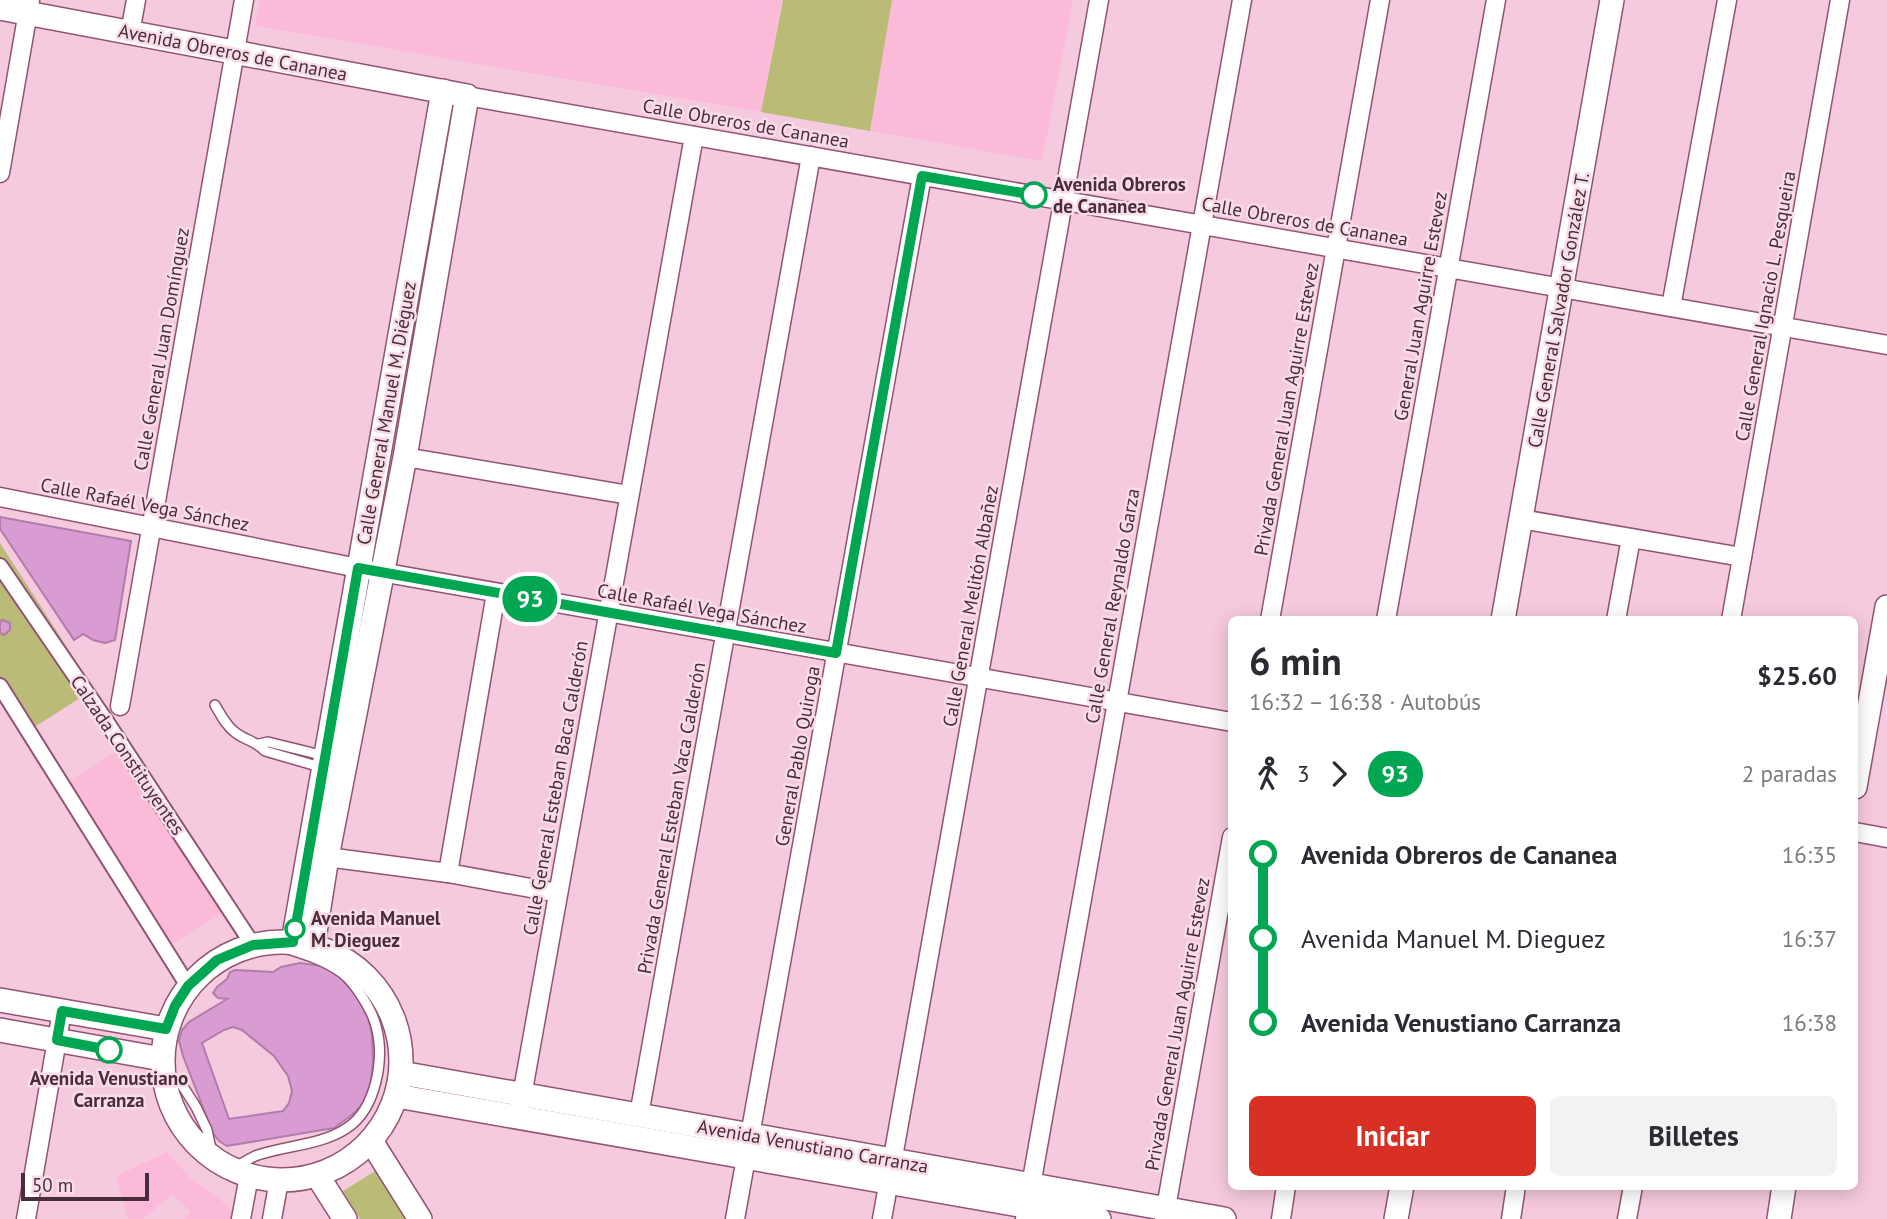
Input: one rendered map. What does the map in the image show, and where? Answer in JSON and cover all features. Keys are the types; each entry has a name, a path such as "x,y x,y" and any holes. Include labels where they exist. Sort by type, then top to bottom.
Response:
{"street":[{"path":"130,33 136,0"},
{"name":"Calle General Juan Domínguez","path":"120,706 244,0"},
{"name":"Calle General Melitón Albañez","path":"882,1219 1099,0"},
{"name":"Calle General Reynaldo Garza","path":"1027,1203 1242,0"},
{"name":"Privada General Juan Aguirre Estevez","path":"1271,616 1380,0"},
{"name":"General Juan Aguirre Estevez","path":"1387,616 1496,0"},
{"name":"Calle General Salvador González T.","path":"1504,616 1612,0"},
{"path":"1671,307 1727,0"},
{"name":"Calle General Ignacio L. Pesqueira","path":"1732,616 1840,0"},
{"path":"0,173 29,7"},
{"name":"Avenida Obreros de Cananea","path":"0,8 29,7 130,33 467,96"},
{"name":"Calle General Manuel M. Diéguez","path":"283,944 327,858 358,568 443,92"},
{"name":"Calle Obreros de Cananea","path":"467,96 1887,345"},
{"name":"Calle General Manuel M. Diéguez","path":"283,944 335,764 382,572 405,457 467,96"},
{"name":"Calle General Esteban Baca Calderón","path":"518,1117 694,136"},
{"name":"Privada General Esteban Vaca Calderón","path":"639,1115 811,156"},
{"name":"General Pablo Quiroga","path":"735,1219 922,176"},
{"path":"405,457 629,495"},
{"name":"Calle Rafaél Vega Sánchez","path":"0,496 358,568 1228,721"},
{"path":"1521,519 1742,557"},
{"path":"1617,616 1631,538"},
{"name":"Calzada Constituyentes","path":"0,566 104,718 283,944"},
{"path":"448,873 496,593"},
{"path":"1858,771 1887,607"},
{"path":"0,686 188,986"},
{"path":"1858,833 1887,838"},
{"path":"327,858 448,873 558,893"},
{"name":"Privada General Juan Aguirre Estevez","path":"1165,1214 1228,860"},
{"path":"283,944 335,953 353,965 375,987 391,1013 400,1042 399,1085 384,1126 355,1156 337,1167 296,1180 279,1180 231,1168 196,1144 177,1119 165,1090 162,1066 166,1029 175,1006 188,986 217,960 283,944"},
{"path":"0,1000 166,1029"},
{"path":"26,1219 62,1011"},
{"path":"0,1030 57,1040 162,1066"},
{"name":"Avenida Venustiano Carranza","path":"399,1085 518,1117 746,1157 890,1171"},
{"name":"Avenida Venustiano Carranza","path":"399,1085 522,1094 750,1134 890,1171 1099,1219"},
{"path":"371,1141 420,1219"},
{"path":"231,1168 242,1219"},
{"path":"317,1175 345,1219"},
{"path":"272,1219 279,1180"},
{"path":"1280,1219 1285,1190"},
{"path":"1396,1219 1401,1190"},
{"path":"1511,1219 1515,1190"},
{"path":"1627,1219 1632,1190"},
{"path":"1779,1219 1783,1190"},
{"name":"Avenida Venustiano Carranza","path":"1027,1203 1224,1219"}],"lane":[{"path":"215,705 227,726 238,735 259,744 268,742 335,764"},
{"path":"231,1168 256,1156 332,1136 348,1127 363,1114 376,1081 379,1047 376,1026 357,990 343,974 283,944"}],"shaded area":[{"path":"260,0 782,0 761,112 255,26"},
{"path":"892,0 1073,0 1042,161 870,131"},
{"path":"117,751 221,913 172,944 68,783"},
{"path":"167,1152 191,1179 235,1212 234,1219 184,1219 191,1211 171,1195 143,1219 128,1219 116,1176"}],"green space":[{"path":"783,0 892,0 870,131 761,112"},
{"path":"0,543 94,689 22,735 0,701"},
{"path":"377,1170 408,1219 360,1219 343,1191"}],"building":[{"path":"0,517 131,541 115,640 105,643 83,634 74,640 0,529"},
{"path":"2,620 10,623 10,630 4,635 0,633"},
{"path":"300,963 321,966 339,976 355,993 367,1013 372,1034 371,1083 363,1104 334,1128 227,1146 213,1133 183,1056 179,1041 182,1030 189,1022 227,999 218,998 213,993 230,972 273,972 281,967","holes":["233,1027 242,1030 274,1056 288,1076 292,1091 289,1103 283,1111 229,1119 202,1043"]}],"bus line":[{"name":"93","path":"109,1050 57,1040 62,1011 166,1029 175,1006 188,986 217,960 253,945 293,942 358,568 836,653 922,176 1034,195"}],"place":[{"name":"Avenida Obreros de Cananea","path":"1034,195"},
{"name":"Avenida Manuel M. Dieguez","path":"295,929"},
{"name":"Avenida Venustiano Carranza","path":"109,1050"}]}
